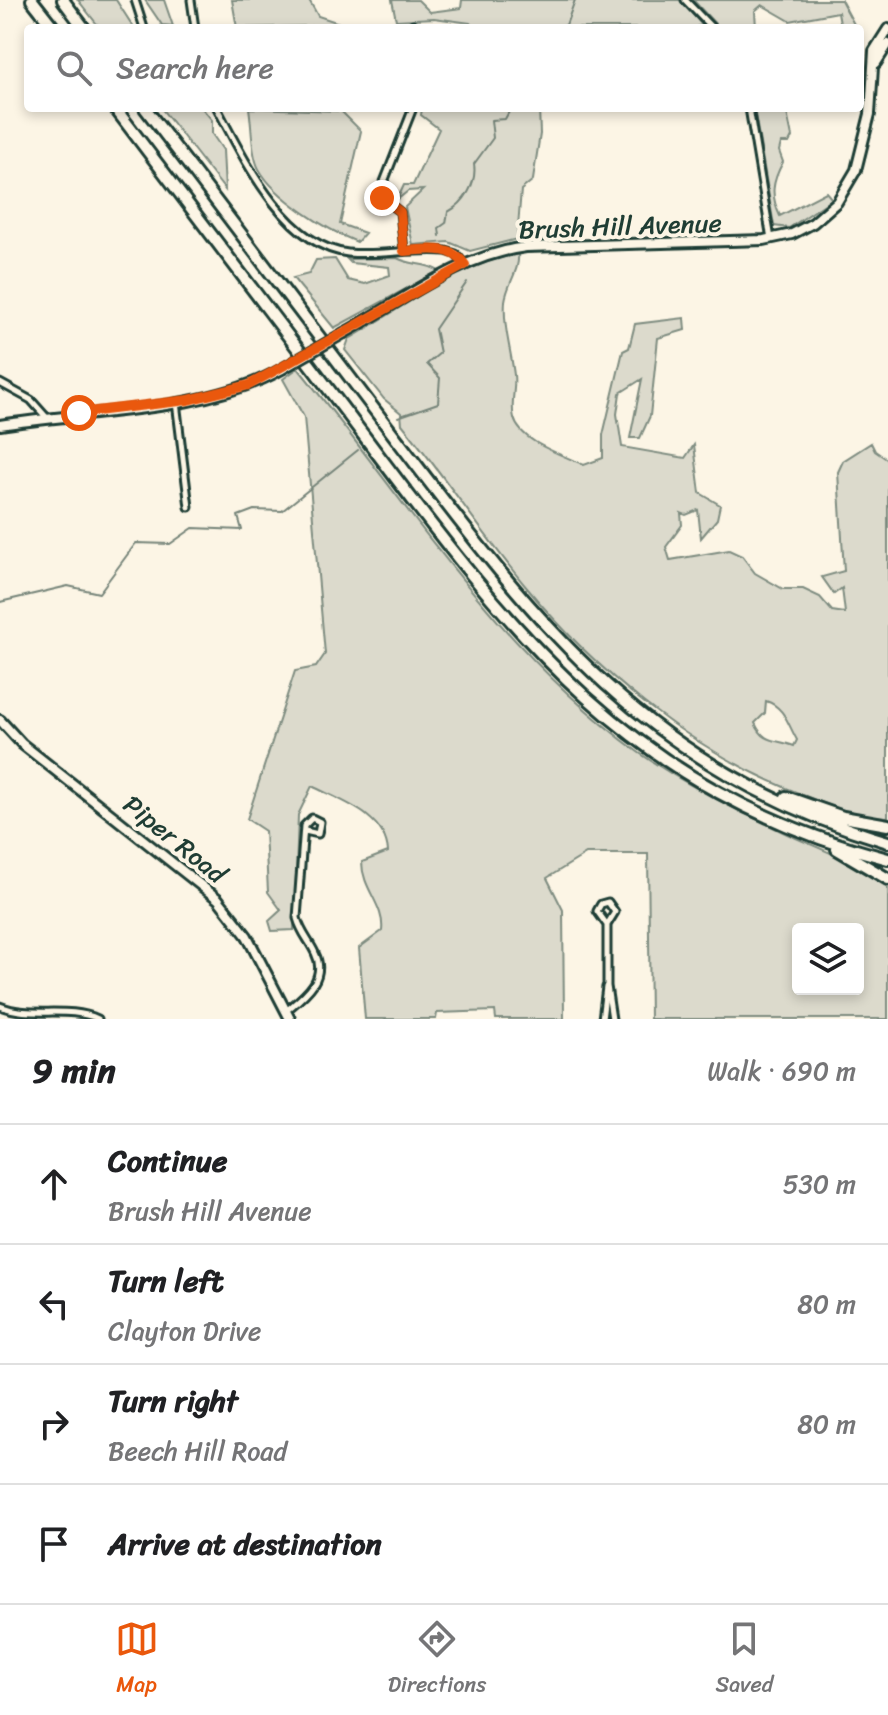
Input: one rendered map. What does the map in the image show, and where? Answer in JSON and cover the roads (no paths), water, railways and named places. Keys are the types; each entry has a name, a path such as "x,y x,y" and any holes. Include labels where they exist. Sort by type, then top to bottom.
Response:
{"highway":[{"path":"32,0 51,24"},
{"path":"63,0 81,24"},
{"path":"118,112 456,556 530,645 585,699 646,747 712,788 859,860 888,879"},
{"path":"148,112 535,616 581,664 631,709 734,778 802,811 888,842"},
{"path":"734,778 826,812 888,825"},
{"path":"781,822 888,859"}],"street":[{"path":"135,0 143,24"},
{"path":"191,0 194,24"},
{"path":"685,0 708,24"},
{"name":"Brush Hill Avenue","path":"0,425 176,402 236,390 282,369 489,254 526,247 771,240 813,223 834,207 859,163 869,121 874,51 885,42 888,29"},
{"path":"219,112 274,203 308,239 346,253 446,251 458,256 465,265"},
{"path":"404,251 400,212 383,199 380,192 411,112"},
{"path":"750,112 771,240"},
{"path":"0,383 31,400 47,418"},
{"path":"176,402 189,507"},
{"name":"Piper Road","path":"0,720 22,744 218,899 247,936 288,1015"},
{"path":"288,1015 310,990 319,971 315,952 301,932 297,918 305,831"},
{"path":"607,925 607,986 602,1017 612,1017 607,986"},
{"path":"0,1006 14,1012 74,1012 94,1018"}],"waterway":[{"path":"566,24 575,0"},
{"path":"440,236 439,228 446,223 448,212 468,192 474,178 474,164 493,138 491,120 505,119 509,112"},
{"path":"398,417 438,403 440,378 427,364 440,353 435,329 467,282"},
{"path":"0,602 68,586 99,593 136,543 170,544 193,528 242,530 238,516 254,510 282,511 358,450"}]}
